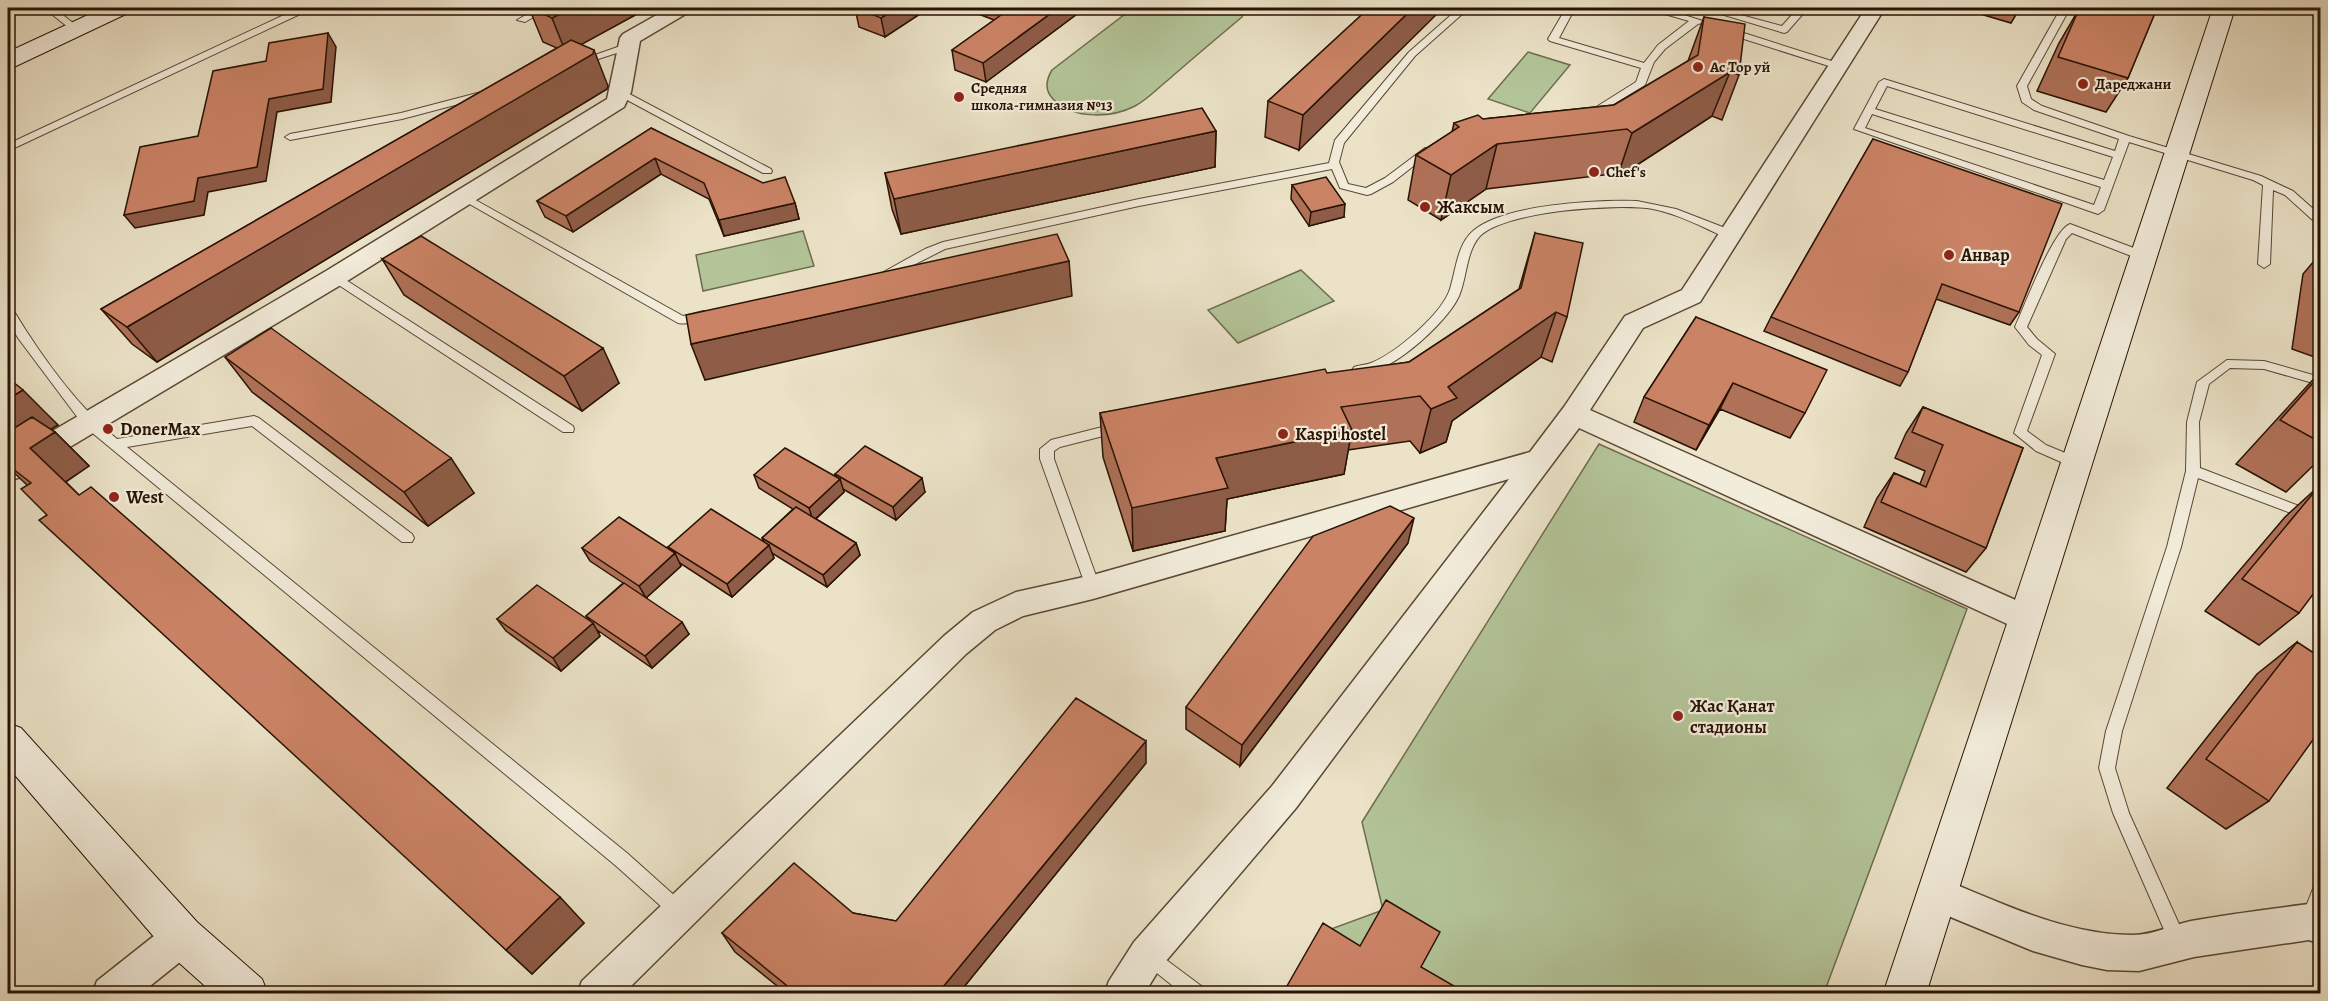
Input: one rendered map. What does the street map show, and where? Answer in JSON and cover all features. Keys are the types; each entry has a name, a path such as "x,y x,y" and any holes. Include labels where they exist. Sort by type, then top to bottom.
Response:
{"street":[{"path":"8,48 64,19 92,8"},
{"path":"8,62 64,19 120,8"},
{"path":"8,470 335,277 616,102 630,38 681,8"},
{"path":"1122,993 1147,955 1284,797 1536,461 1574,414 1634,322 1691,296 1875,8"},
{"path":"1904,993 2027,619 2176,153 2217,9"},
{"path":"1574,414 2027,619"},
{"path":"595,993 954,645 984,621 1016,605 1093,586 1536,461"},
{"path":"8,740 182,937 246,993"},
{"path":"1936,894 2054,941 2096,951 2136,953 2317,913"},
{"path":"110,993 182,937"}],"lane":[{"path":"8,148 296,11 309,8"},
{"path":"522,20 544,8"},
{"path":"1444,146 1433,147 1389,180 1367,192 1344,186 1336,165 1339,142 1412,54 1464,8"},
{"path":"1570,8 1553,39 1644,66"},
{"path":"1654,8 1707,24"},
{"path":"1706,8 1784,30 1803,8"},
{"path":"2065,8 2022,86 2022,93 2026,100 2038,108 2125,138 2268,183 2289,193 2320,220"},
{"path":"1576,124 1641,83 1644,66 1663,44 1696,21"},
{"path":"1718,28 1838,66"},
{"path":"572,65 629,45"},
{"path":"2118,155 1884,82 1859,129 2077,217 2143,256"},
{"path":"290,137 402,116 493,91"},
{"path":"620,92 767,171"},
{"path":"1868,110 2107,185"},
{"path":"2077,464 2041,448 2020,433 2049,354 2033,342 2021,327 2061,238 2077,217 2098,210 2125,138"},
{"path":"874,276 896,271 939,246 1229,183 1336,165"},
{"path":"2264,264 2268,183"},
{"path":"463,196 682,320 716,312"},
{"path":"1341,374 1375,366 1420,336 1453,299 1466,247 1479,231 1508,217 1616,202 1635,202 1656,206 1730,234"},
{"path":"335,277 568,429"},
{"path":"8,311 22,335 89,423 621,859 681,912"},
{"path":"2178,942 2121,813 2107,768 2114,731 2174,548 2193,471 2193,422 2203,382 2227,364 2264,365 2320,381"},
{"path":"113,444 254,421 407,538"},
{"path":"1093,586 1047,459 1047,449 1056,443 1133,424"},
{"path":"2193,471 2320,519"},
{"path":"1147,955 1198,993"}],"green space":[{"path":"1133,8 1244,8 1242,17 1135,106 1115,113 1093,115 1071,111 1061,106 1050,96 1047,89 1048,77 1052,70"},
{"path":"1528,52 1570,65 1530,113 1488,99"},
{"path":"803,231 814,266 703,291 696,255"},
{"path":"1301,270 1334,301 1238,343 1208,310"},
{"name":"Жас Қанат стадионы","path":"1599,444 1967,609 1824,993 1286,994 1320,933 1383,910 1362,822"}],"building":[{"path":"530,8 572,8 552,18"},
{"path":"856,8 897,8 881,18"},
{"path":"1011,8 1058,8 983,63 952,50"},
{"path":"1369,8 1413,8 1303,115 1268,101"},
{"path":"2090,8 2157,8 2128,78 2058,57 2079,9 2088,12"},
{"path":"1704,17 1745,24 1739,75 1730,72 1632,133 1627,129 1497,144 1451,175 1416,155 1459,127 1454,123 1478,115 1483,119 1614,105 1698,55"},
{"path":"328,33 323,89 269,99 257,167 198,178 194,201 124,215 140,147 198,136 213,71 266,61 269,43"},
{"path":"571,40 594,50 593,54 127,327 101,309"},
{"path":"1202,108 1216,131 894,199 885,173"},
{"path":"651,128 763,183 785,177 795,203 719,220 704,183 655,158 566,216 537,201"},
{"path":"1873,139 2062,204 2019,312 1942,284 1908,372 1771,317"},
{"path":"1326,177 1345,204 1311,212 1292,185"},
{"path":"1535,233 1583,243 1567,317 1556,312 1448,387 1457,398 1431,409 1420,396 1341,407 1352,430 1216,458 1228,488 1132,508 1100,413 1325,369 1327,373 1409,362 1521,288"},
{"path":"1057,234 1069,261 691,344 686,315"},
{"path":"421,236 603,348 564,376 382,259"},
{"path":"1696,317 1827,370 1805,413 1733,383 1709,425 1644,397"},
{"path":"271,328 451,458 404,492 225,357"},
{"path":"2320,375 2320,442 2280,420"},
{"path":"8,378 23,390 8,399"},
{"path":"1923,407 2023,448 1986,548 1881,502 1894,473 1926,487 1943,445 1912,432"},
{"path":"32,417 55,432 30,448 79,495 91,487 560,897 506,950 39,520 47,515 21,489 31,483 8,465 8,451 13,447 8,444 8,432"},
{"path":"865,446 922,478 893,507 835,474"},
{"path":"785,448 840,479 809,508 754,475"},
{"path":"2320,485 2320,585 2299,613 2242,579"},
{"path":"1390,506 1414,518 1242,745 1186,707 1313,536"},
{"path":"796,507 856,543 823,575 762,538"},
{"path":"711,509 769,545 727,584 668,547"},
{"path":"619,517 675,553 639,586 582,548"},
{"path":"624,583 682,622 645,656 586,616"},
{"path":"537,585 593,623 553,658 497,619"},
{"path":"2297,642 2320,657 2320,730 2269,801 2206,759"},
{"path":"1076,698 1146,741 938,993 796,993 722,933 794,863 853,913 896,921"},
{"path":"1386,900 1440,932 1421,967 1466,993 1283,993 1323,923 1360,946"}],"place":[{"name":"Ас Тор уй","path":"1698,67"},
{"name":"Дареджани","path":"2083,84"},
{"name":"Средняя школа-гимназия №13","path":"959,97"},
{"name":"Chef's","path":"1594,172"},
{"name":"Жаксым","path":"1425,207"},
{"name":"Анвар","path":"1949,255"},
{"name":"DonerMax","path":"108,429"},
{"name":"Kaspi hostel","path":"1283,434"},
{"name":"West","path":"114,497"},
{"name":"Жас Қанат стадионы","path":"1678,716"}]}
